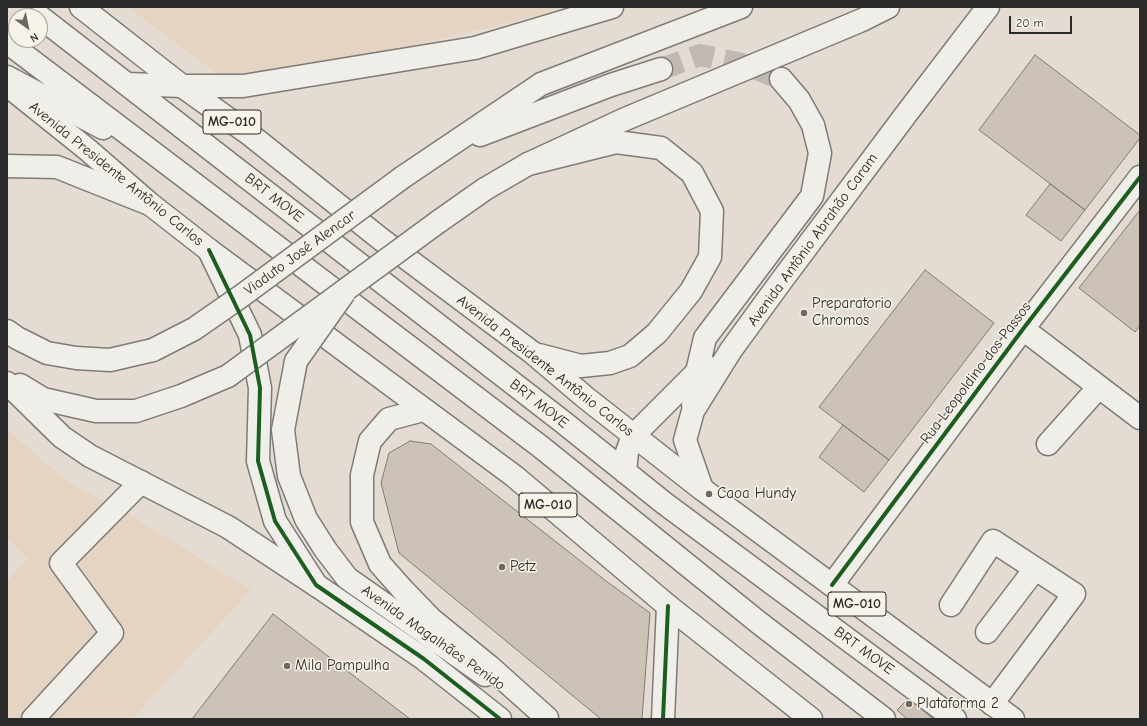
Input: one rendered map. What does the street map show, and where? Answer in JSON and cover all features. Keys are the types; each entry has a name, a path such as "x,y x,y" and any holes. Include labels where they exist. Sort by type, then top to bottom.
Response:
{"main road":[{"name":"Avenida Presidente Antônio Carlos","path":"80,7 182,86 248,133 382,240 533,353 633,436 702,489 1013,719"},
{"path":"127,84 243,86 475,48 612,7"},
{"path":"444,149 541,84 741,7"},
{"path":"7,377 43,399 96,411 136,411 181,396 228,376 485,188 528,164 623,120 862,20 888,7"},
{"name":"Avenida Antônio Abrahão Caram","path":"702,489 685,440 693,411 731,350 897,126 988,7"},
{"name":"BRT MOVE","path":"48,24 563,422 664,504 955,719"},
{"path":"7,42 541,446 758,622 884,719"},
{"path":"444,149 611,85 661,69"},
{"path":"7,77 161,159"},
{"path":"693,411 697,372 705,338 812,196 820,153 813,125 799,100 781,79"},
{"name":"Avenida Presidente Antônio Carlos","path":"7,85 88,150 150,204 209,250 514,476 668,606 811,719"},
{"path":"528,164 616,142 661,148 692,173 712,211 710,257 691,291 657,333 630,356 610,363 581,366 533,353"},
{"name":"Viaduto José Alencar","path":"7,331 17,338 47,353 76,358 110,360 153,350 194,329 234,302 403,177 444,149"},
{"path":"7,166 57,167 150,204"},
{"name":"Rua Leopoldino dos Passos","path":"832,585 1023,329 1140,177"},
{"name":"Avenida Magalhães Penido","path":"209,250 250,335 260,388 258,461 275,521 316,585 424,659 500,719"},
{"name":"Avenida Magalhães Penido","path":"347,288 296,361 283,430 289,476 306,519 325,549 347,578 548,718"},
{"path":"1023,329 1140,418"},
{"path":"625,472 627,452 633,436 697,372 731,350"},
{"path":"7,383 62,437 90,456 228,527 316,585"},
{"path":"1048,444 1099,387"},
{"path":"423,410 389,419 370,441 362,475 362,522 380,564 403,590 431,619 490,667 548,718"},
{"path":"32,719 112,633 61,563 141,482"},
{"path":"951,606 993,541 1074,594 992,704"},
{"path":"987,632 1035,569"},
{"path":"663,719 668,606"}],"shaded area":[{"path":"128,7 562,7 524,19 310,70 227,81"},
{"path":"7,429 72,484 132,516 251,590 132,719 7,719 7,581 28,558 7,538"}],"building":[{"path":"1035,55 1140,135 1140,138 1085,210 979,130"},
{"path":"1050,184 1085,210 1061,241 1026,215"},
{"path":"1140,210 1140,326 1135,332 1079,288"},
{"path":"925,270 994,323 889,460 819,407"},
{"path":"843,425 889,460 864,492 819,457"},
{"name":"Petz","path":"410,441 431,444 606,581 650,613 642,719 601,719 399,553 381,483 389,453"},
{"name":"Mila Pampulha","path":"273,614 410,719 192,719"},
{"name":"Plataforma 2","path":"909,698 933,719 907,719 897,710"}],"tunnel":[{"path":"661,69 700,55 747,65 781,79"}],"cycle path":[{"path":"832,585 1023,329 1140,177"},
{"path":"209,250 250,335 260,388 258,461 275,521 316,585 424,659 500,719"},
{"path":"663,719 668,606"}],"place":[{"name":"Preparatorio Chromos","path":"804,313"},
{"name":"Caoa Hundy","path":"709,494"},
{"name":"Petz","path":"502,567"},
{"name":"Mila Pampulha","path":"287,666"},
{"name":"Plataforma 2","path":"909,704"}]}
